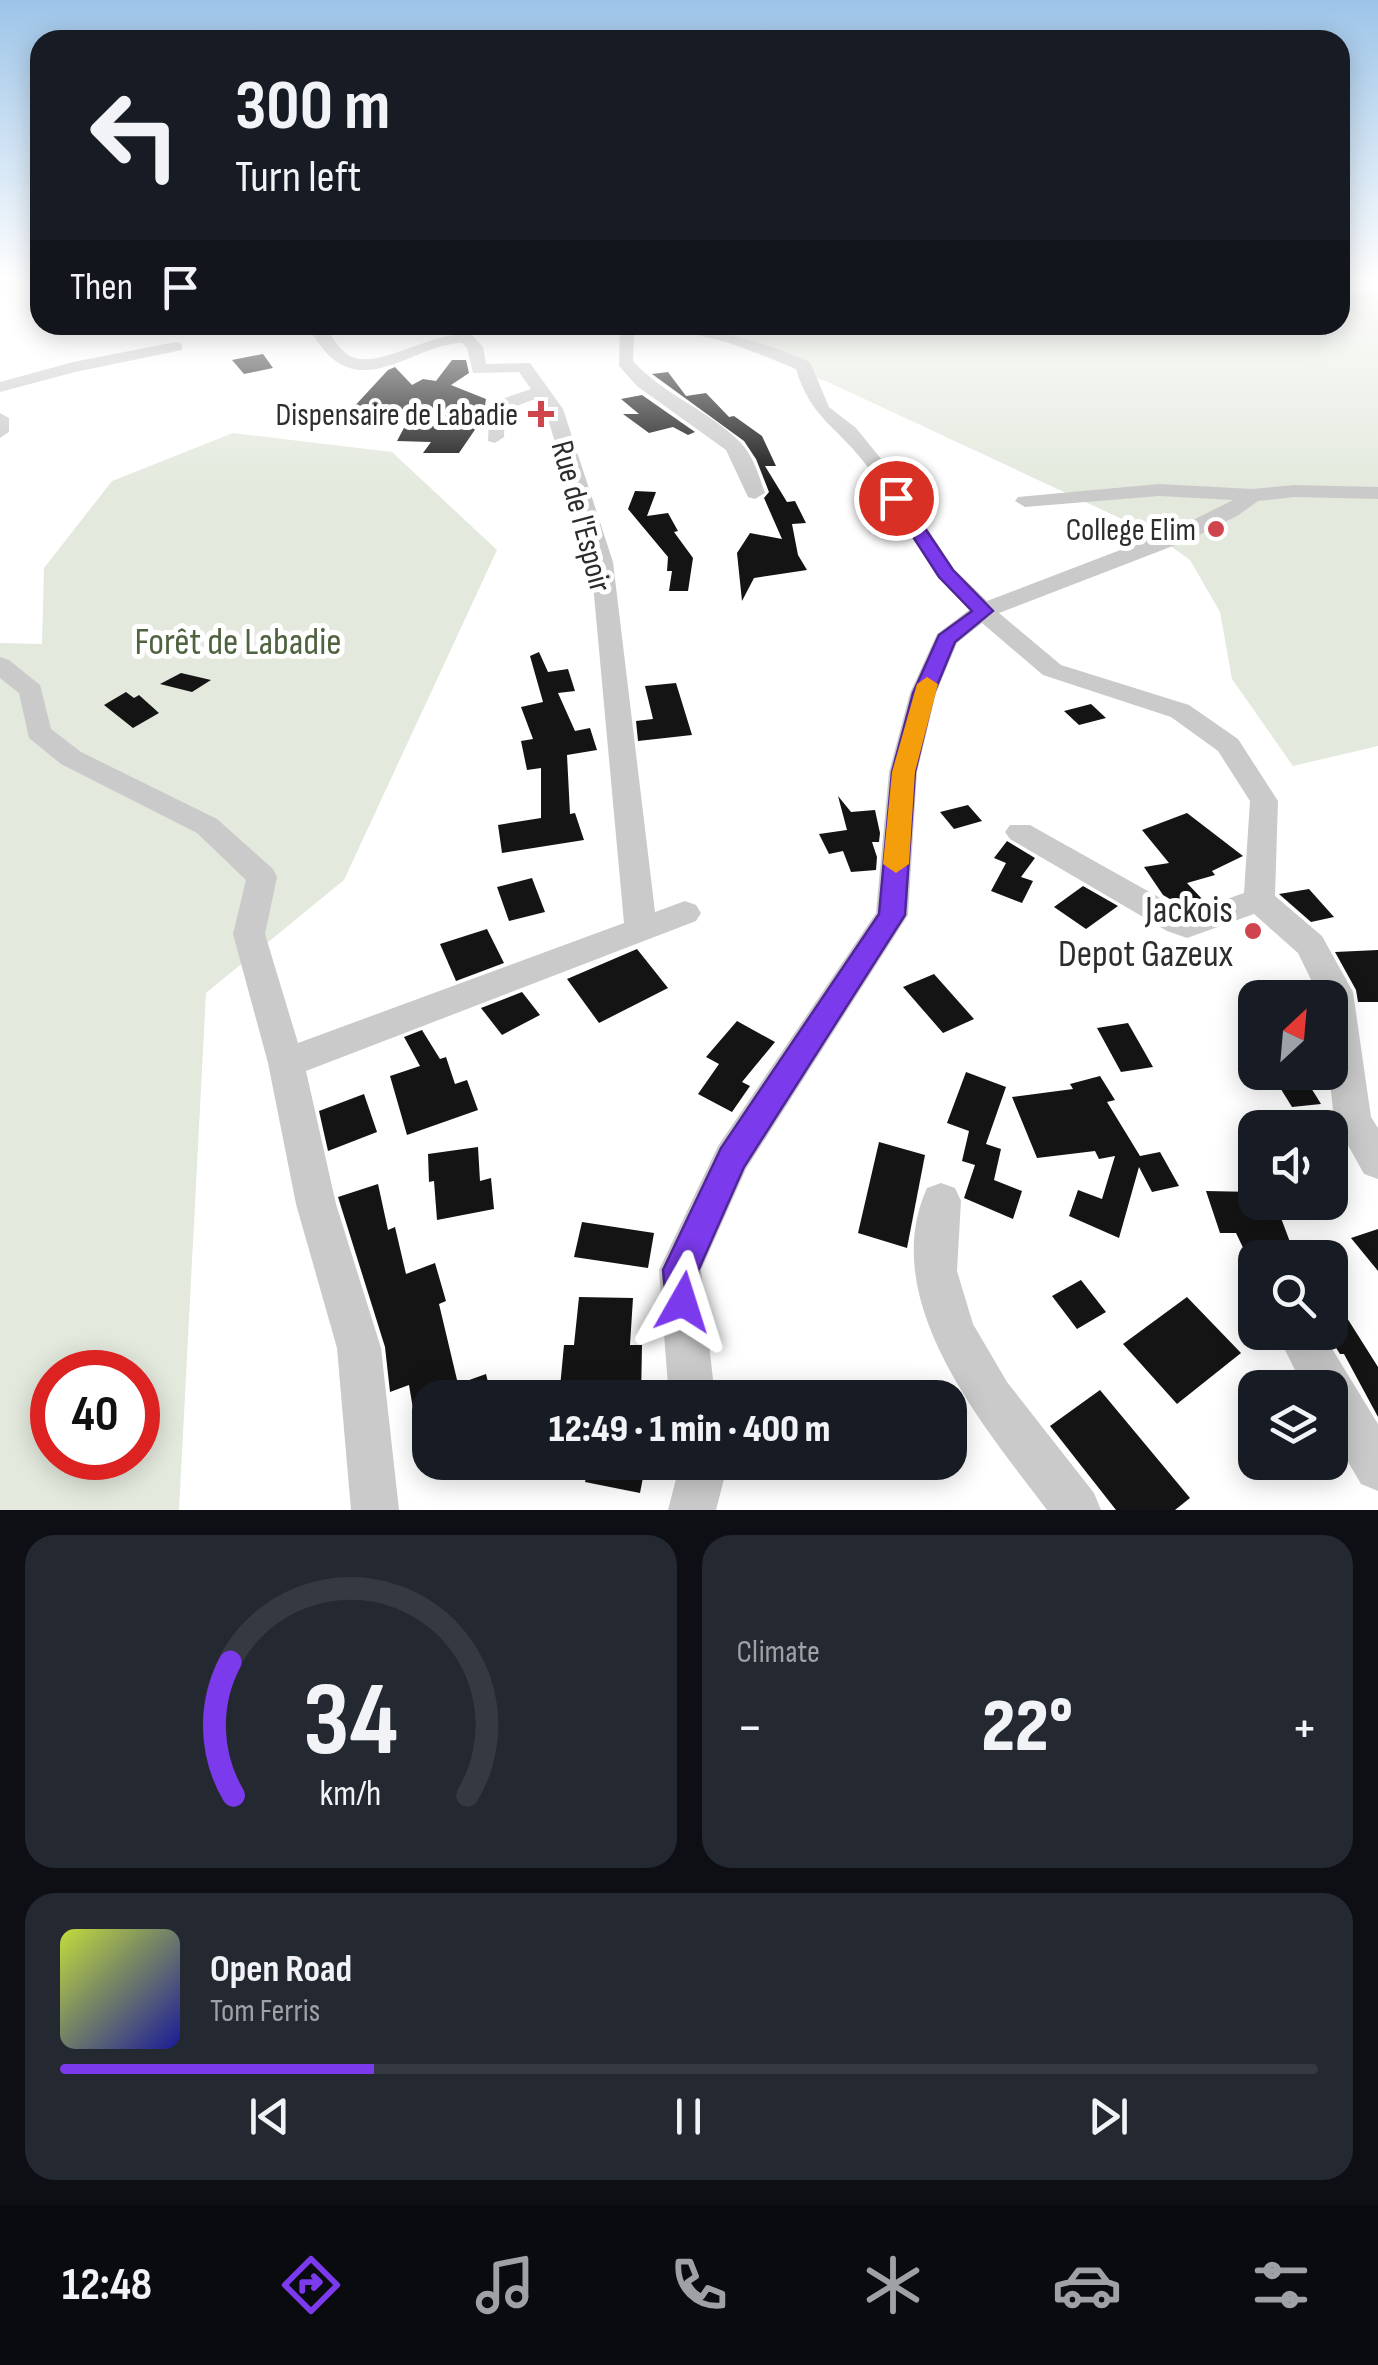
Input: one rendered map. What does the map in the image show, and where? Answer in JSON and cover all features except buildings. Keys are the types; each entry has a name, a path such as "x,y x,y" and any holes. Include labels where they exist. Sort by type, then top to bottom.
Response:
{"street":[{"path":"0,387 73,367 168,348"},
{"name":"Rue de l'Espoir","path":"335,348 342,359 359,363 423,348"},
{"name":"Rue de l'Espoir","path":"475,348 479,369 524,367 554,410 602,562 641,930"},
{"path":"625,348 625,362 643,382 733,446 743,460 755,493"},
{"path":"762,348 804,366 823,410 849,432 875,464 946,573 983,611 1052,670 1180,712 1228,745 1264,801 1259,900"},
{"path":"495,437 496,407 542,390"},
{"path":"0,418 0,432"},
{"path":"1025,502 1158,490 1252,495 1295,490 1378,493"},
{"path":"690,1380 680,1270 732,1158 892,915 904,772 923,693 946,639 983,611 1182,534 1230,512 1252,495"},
{"path":"0,665 30,690 38,732 60,750 206,826 262,877 249,934 286,1063 316,1204 359,1348 375,1510"},
{"path":"1020,832 1188,926 1259,900"},
{"path":"1259,900 1310,944 1336,992 1353,1120 1378,1162"},
{"path":"286,1063 685,913"},
{"path":"940,1201 935,1266 945,1315 976,1376 1077,1510"},
{"path":"1348,1418 1378,1468"},
{"path":"692,1510 700,1480"}],"green space":[{"path":"744,348 1378,348 1378,746 1293,766 1232,679 1220,612 1190,560 1152,533 830,383"},
{"name":"Forêt de Labadie","path":"233,433 392,452 497,550 344,880 206,993 179,1510 0,1510 0,643 42,644 44,568 112,481"}],"slow traffic":[{"path":"896,864 904,772 927,684"}],"place":[{"name":"Dispensaire de Labadie","path":"541,414"},
{"name":"College Elim","path":"1216,529"},
{"name":"Jackois Depot Gazeux","path":"1253,931"}],"route":[{"path":"683,1302 680,1270 732,1158 892,915 904,772 923,693 946,639 983,611 946,573 896,498"}]}
